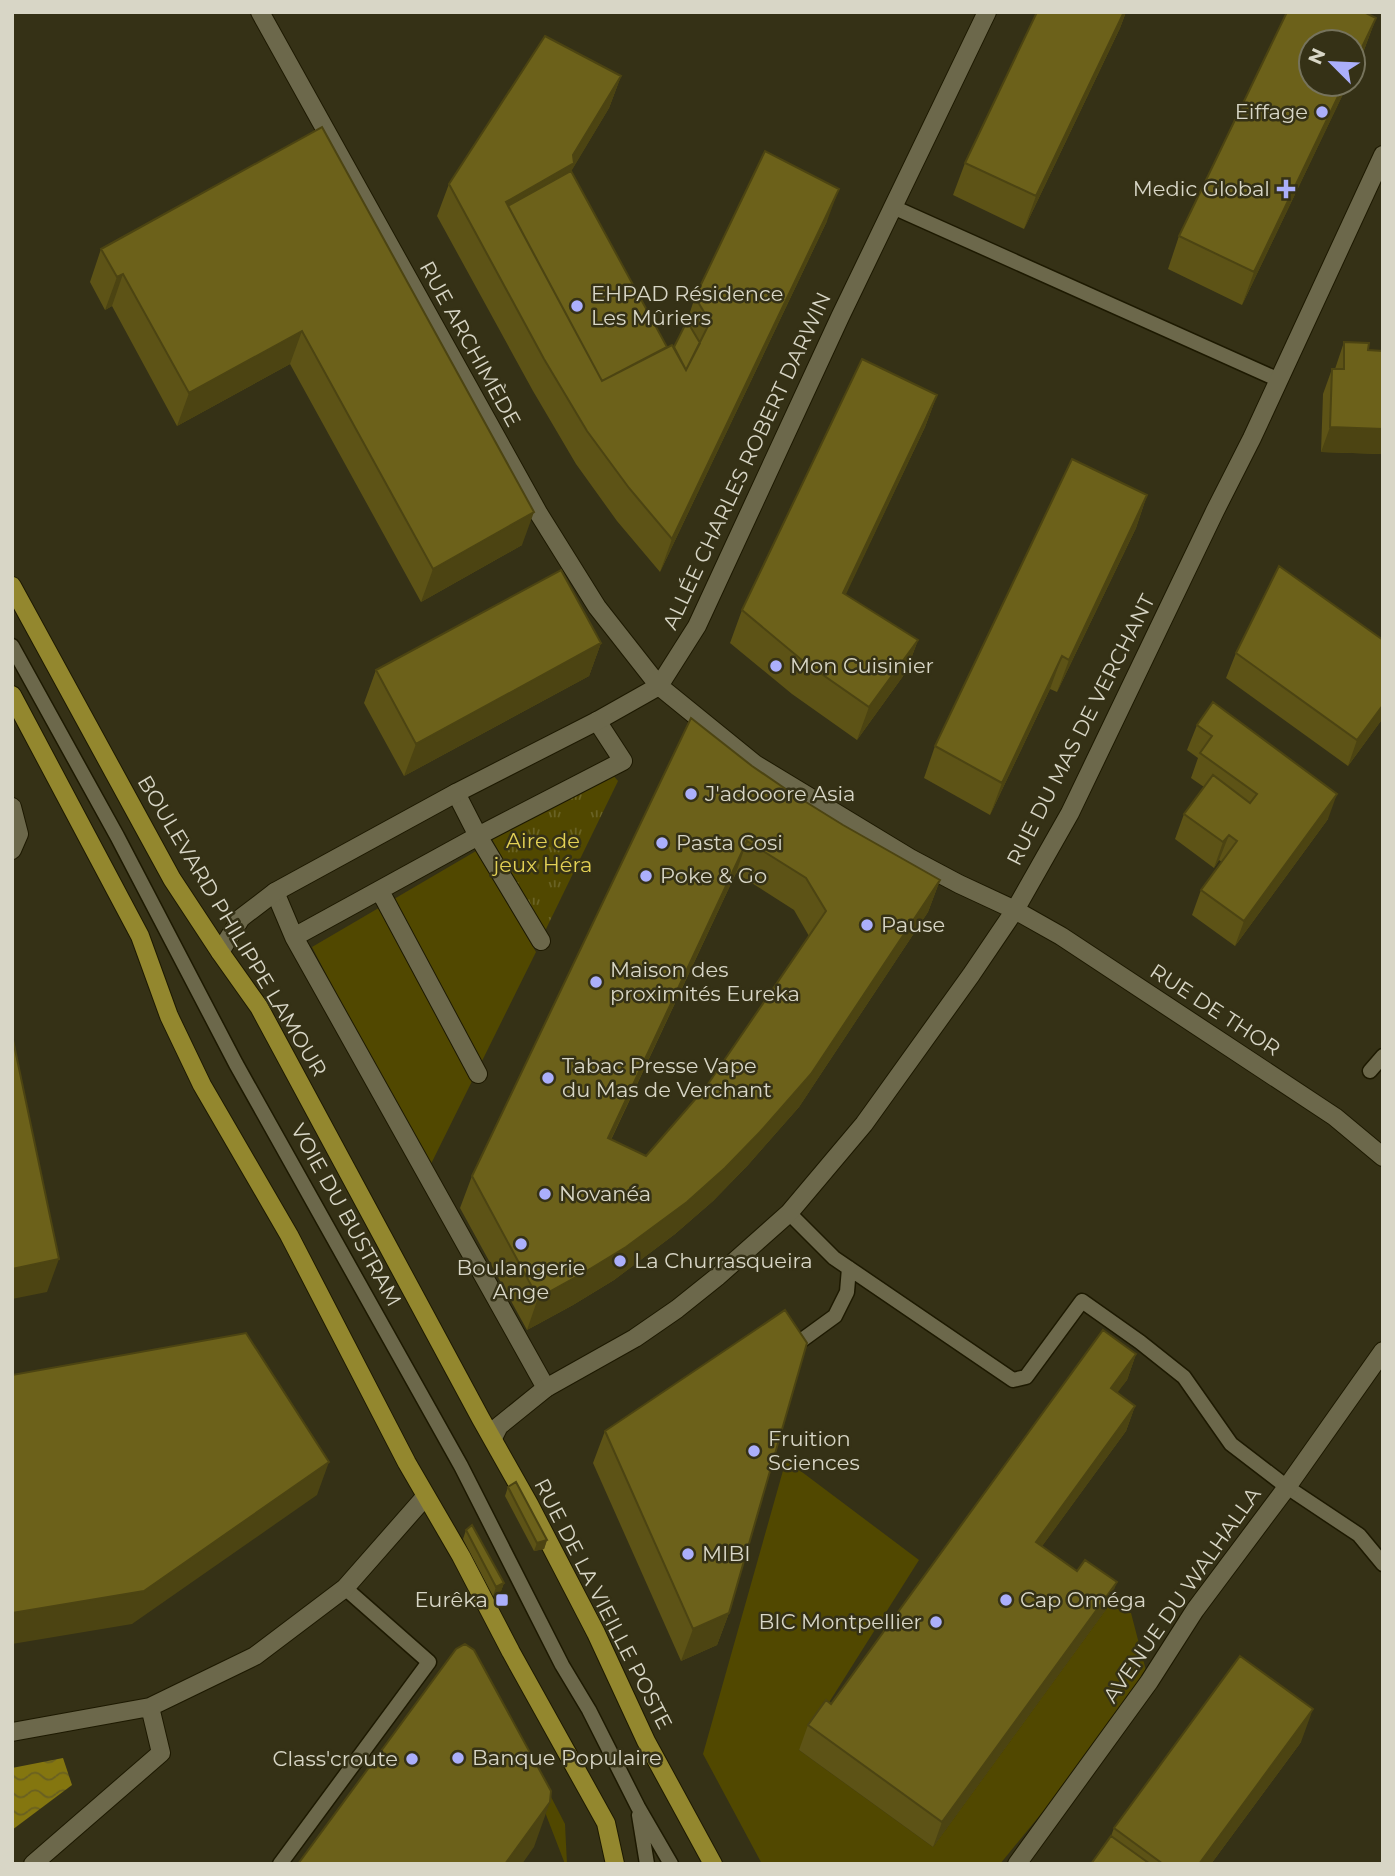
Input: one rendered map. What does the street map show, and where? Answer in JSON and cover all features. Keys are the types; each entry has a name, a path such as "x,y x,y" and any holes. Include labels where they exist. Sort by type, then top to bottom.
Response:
{"main road":[{"name":"BOULEVARD PHILIPPE LAMOUR","path":"12,586 172,879 259,1007 493,1438"},
{"path":"12,695 140,936 169,1016 202,1085 289,1235 425,1497 461,1556 606,1823 615,1864"},
{"name":"RUE DE LA VIEILLE POSTE","path":"493,1438 596,1633 646,1741 713,1864"}],"street":[{"name":"RUE ARCHIMÈDE","path":"260,12 539,514 597,607 659,687 755,764 910,858 1015,910"},
{"name":"ALLÉE CHARLES ROBERT DARWIN","path":"220,952 241,918 275,892 659,687 697,626 839,317 987,12"},
{"name":"RUE DU MAS DE VERCHANT","path":"493,1438 499,1426 546,1388 635,1338 677,1309 718,1277 789,1213 864,1124 971,975 1015,910 1070,813 1279,380 1383,155"},
{"path":"294,937 478,836 623,761 597,721"},
{"path":"456,793 478,836 541,942"},
{"path":"12,807 19,834 12,849"},
{"path":"380,891 478,1074"},
{"path":"275,892 294,937 546,1388"},
{"name":"RUE DE THOR","path":"1015,910 1061,936 1335,1117 1383,1157"},
{"name":"AVENUE DU WALHALLA","path":"1017,1864 1149,1682 1195,1610 1287,1487 1383,1351"},
{"path":"12,1732 150,1707 255,1656 345,1588 425,1497"},
{"path":"33,1864 161,1753 150,1707"}],"lane":[{"path":"893,208 1279,380"},
{"name":"VOIE DU BUSTRAM","path":"12,646 117,836 236,1064 455,1454 562,1665 671,1864"},
{"path":"1370,1071 1383,1056"},
{"path":"789,1213 834,1258 1013,1380 1027,1377 1082,1301 1130,1341 1184,1377 1231,1444 1287,1487 1359,1535 1383,1564"},
{"path":"791,1348 835,1316 847,1292 849,1268"},
{"path":"280,1864 429,1662 345,1588"},
{"name":"VOIE DU BUSTRAM","path":"638,1807 647,1864"}],"green space":[{"name":"Aire de jeux Héra","path":"611,773 618,781 544,933 492,839"},
{"path":"476,851 536,952 428,1170 312,947"},
{"path":"786,1460 919,1560 799,1750 933,1847 1107,1608 1102,1604 1131,1613 1149,1682 1000,1864 762,1864 703,1754"},
{"path":"462,1663 483,1665 565,1824 567,1864 543,1807"}],"water":[{"path":"63,1758 72,1785 12,1830 12,1768"}],"building":[{"path":"1037,12 1124,12 1036,196 965,163"},
{"path":"1287,12 1364,12 1376,18 1367,37 1367,28 1297,28 1297,98 1337,98 1254,272 1179,236"},
{"path":"545,36 621,76 573,155 574,163 506,202 602,381 672,345 686,370 710,322 695,297 765,151 839,189 672,539 629,488 587,431 544,359 449,184"},
{"path":"322,127 534,512 433,569 302,331 189,393 123,274 117,277 101,249"},
{"path":"571,171 667,347 602,381 508,206"},
{"path":"687,321 700,343 686,370 674,347"},
{"path":"1344,342 1369,343 1368,350 1383,351 1383,429 1330,427 1332,369 1344,369"},
{"path":"862,359 937,395 843,593 918,640 869,707 803,661 742,610"},
{"path":"1072,459 1147,495 1069,660 1062,656 1002,783 935,746"},
{"path":"1279,566 1383,640 1383,705 1357,740 1236,653"},
{"path":"561,570 601,643 416,744 376,670"},
{"path":"1213,702 1337,794 1244,921 1201,890 1237,841 1229,835 1223,842 1184,814 1213,775 1250,803 1257,794 1200,753 1212,736 1197,725"},
{"path":"691,718 793,794 940,880 811,1074 725,1168 687,1202 626,1247 538,1298 472,1176","holes":["747,841 806,878 826,911 706,1087 646,1156 608,1138"]},
{"path":"12,1035 59,1259 12,1269"},
{"name":"MIBI","path":"785,1310 807,1343 729,1613 693,1629 605,1431"},
{"name":"Cap Oméga","path":"1103,1330 1136,1354 1111,1388 1135,1406 1036,1542 1077,1571 1085,1560 1117,1582 942,1822 808,1725 826,1700 831,1704"},
{"path":"246,1333 329,1462 144,1591 12,1613 12,1375"},
{"path":"516,1482 547,1540 537,1543 508,1487"},
{"path":"472,1525 504,1583 496,1587 466,1530"},
{"path":"465,1644 474,1650 551,1791 550,1802 505,1864 298,1864 456,1649"},
{"path":"1240,1656 1313,1709 1199,1864 1163,1864 1114,1828"},
{"path":"1111,1836 1150,1864 1091,1864"}],"place":[{"name":"Eiffage","path":"1322,112"},
{"name":"Medic Global","path":"1286,189"},
{"name":"EHPAD Résidence Les Mûriers","path":"577,306"},
{"name":"Mon Cuisinier","path":"776,666"},
{"name":"J'adooore Asia","path":"691,794"},
{"name":"Pasta Cosi","path":"662,843"},
{"name":"Poke & Go","path":"646,876"},
{"name":"Pause","path":"867,925"},
{"name":"Maison des proximités Eureka","path":"596,982"},
{"name":"Tabac Presse Vape du Mas de Verchant","path":"548,1078"},
{"name":"Novanéa","path":"545,1194"},
{"name":"Boulangerie Ange","path":"521,1244"},
{"name":"La Churrasqueira","path":"620,1261"},
{"name":"Fruition Sciences","path":"754,1451"},
{"name":"MIBI","path":"688,1554"},
{"name":"Eurêka","path":"502,1600"},
{"name":"Cap Oméga","path":"1006,1600"},
{"name":"BIC Montpellier","path":"936,1622"},
{"name":"Banque Populaire","path":"458,1758"},
{"name":"Class'croute","path":"412,1759"}]}
